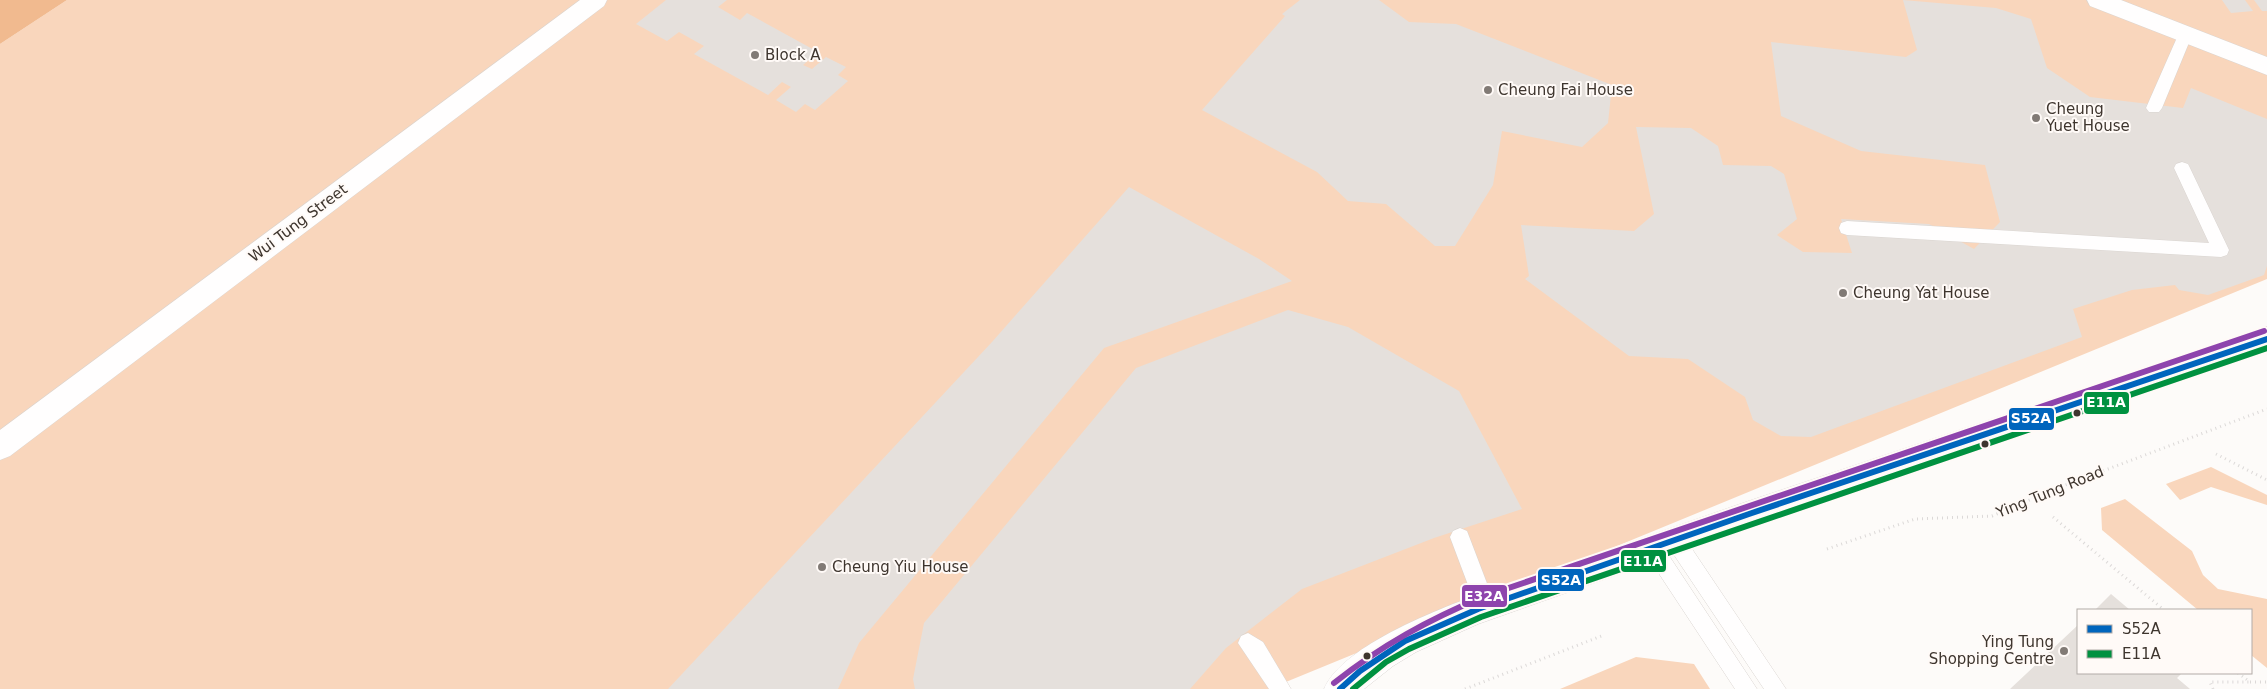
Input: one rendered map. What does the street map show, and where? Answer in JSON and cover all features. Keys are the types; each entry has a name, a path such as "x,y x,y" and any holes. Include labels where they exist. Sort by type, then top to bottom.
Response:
{"street":[{"name":"Wui Tung Street","path":"0,447 596,0"},
{"path":"2098,0 2267,66"},
{"path":"1340,689 1360,669 1400,644 1454,618 1664,544 2267,339"}],"lane":[{"path":"2154,108 2186,34"},
{"path":"1848,228 2221,250 2182,168"},
{"path":"1460,537 1486,607"},
{"path":"1664,544 1747,689"},
{"path":"1664,544 1776,689"},
{"path":"1248,643 1256,649 1281,689"}],"path":[{"name":"Ying Tung Road","path":"1827,549 1915,519 1992,516 2055,489 2267,409"},
{"path":"2216,454 2267,480"},
{"path":"2053,517 2163,609"},
{"path":"1465,689 1604,635"},
{"path":"2239,674 2250,682"},
{"path":"2213,689 2210,682 2267,682"}],"shaded area":[{"path":"0,0 67,0 0,44"},
{"path":"67,0 2267,0 2267,279 1269,689 0,689 0,44"},
{"path":"2211,467 2267,495 2267,505 2211,487 2180,500 2166,484"},
{"path":"2125,499 2192,551 2203,575 2218,589 2267,599 2267,668 2252,656 2252,609 2197,609 2102,530 2101,508"},
{"path":"1636,657 1694,664 1710,689 1560,689"}],"building":[{"name":"Block A","path":"666,0 727,0 718,7 740,20 747,13 818,52 803,65 812,69 826,57 846,67 838,75 848,81 815,110 805,104 796,112 776,100 791,87 782,82 768,95 694,54 704,46 679,32 667,41 636,24"},
{"path":"1300,0 1379,0 1409,22 1456,24 1612,85 1608,123 1582,147 1502,131 1493,185 1455,246 1435,246 1386,204 1348,201 1317,172 1202,110 1285,16 1282,14"},
{"path":"1903,0 1996,8 2031,19 2047,68 2090,97 2183,108 2191,88 2267,119 2267,266 2264,275 2208,295 2179,290 2175,285 2132,290 2073,309 2082,337 1811,437 1781,436 1753,420 1745,397 1688,359 1629,356 1525,279 1529,276 1521,225 1634,231 1654,214 1636,127 1691,128 1718,146 1723,165 1771,166 1784,174 1797,219 1777,235 1803,252 1852,253 1841,219 1929,224 1974,249 2000,222 1985,165 1861,151 1781,116 1771,42 1906,57 1917,50"},
{"path":"2222,0 2245,0 2253,11 2231,13"},
{"path":"2254,0 2267,0 2267,11 2262,11"},
{"path":"1129,187 1259,259 1292,281 1104,348 859,643 838,689 668,689 992,342"},
{"path":"1288,310 1348,327 1459,391 1522,509 1434,538 1302,589 1226,648 1190,689 915,689 913,679 924,623 1136,368"},
{"path":"2111,594 2129,609 2096,609"},
{"name":"Ying Tung Shopping Centre","path":"2077,626 2077,674 2181,674 2177,678 2190,689 2010,689"}],"transit line":[{"name":"E32A","path":"1334,683 1367,656 1404,633 1444,613 1485,596 2264,331"},
{"name":"S52A","path":"1340,689 1360,671 1405,641 1478,609 1749,514 2267,339"},
{"name":"E11A","path":"1353,689 1386,662 1409,649 1481,617 2267,348"}],"place":[{"name":"Block A","path":"755,55"},
{"name":"Cheung Fai House","path":"1488,90"},
{"name":"Cheung Yuet House","path":"2036,118"},
{"name":"Cheung Yat House","path":"1843,293"},
{"name":"Cheung Yiu House","path":"822,567"},
{"name":"Ying Tung Shopping Centre","path":"2064,651"}]}
